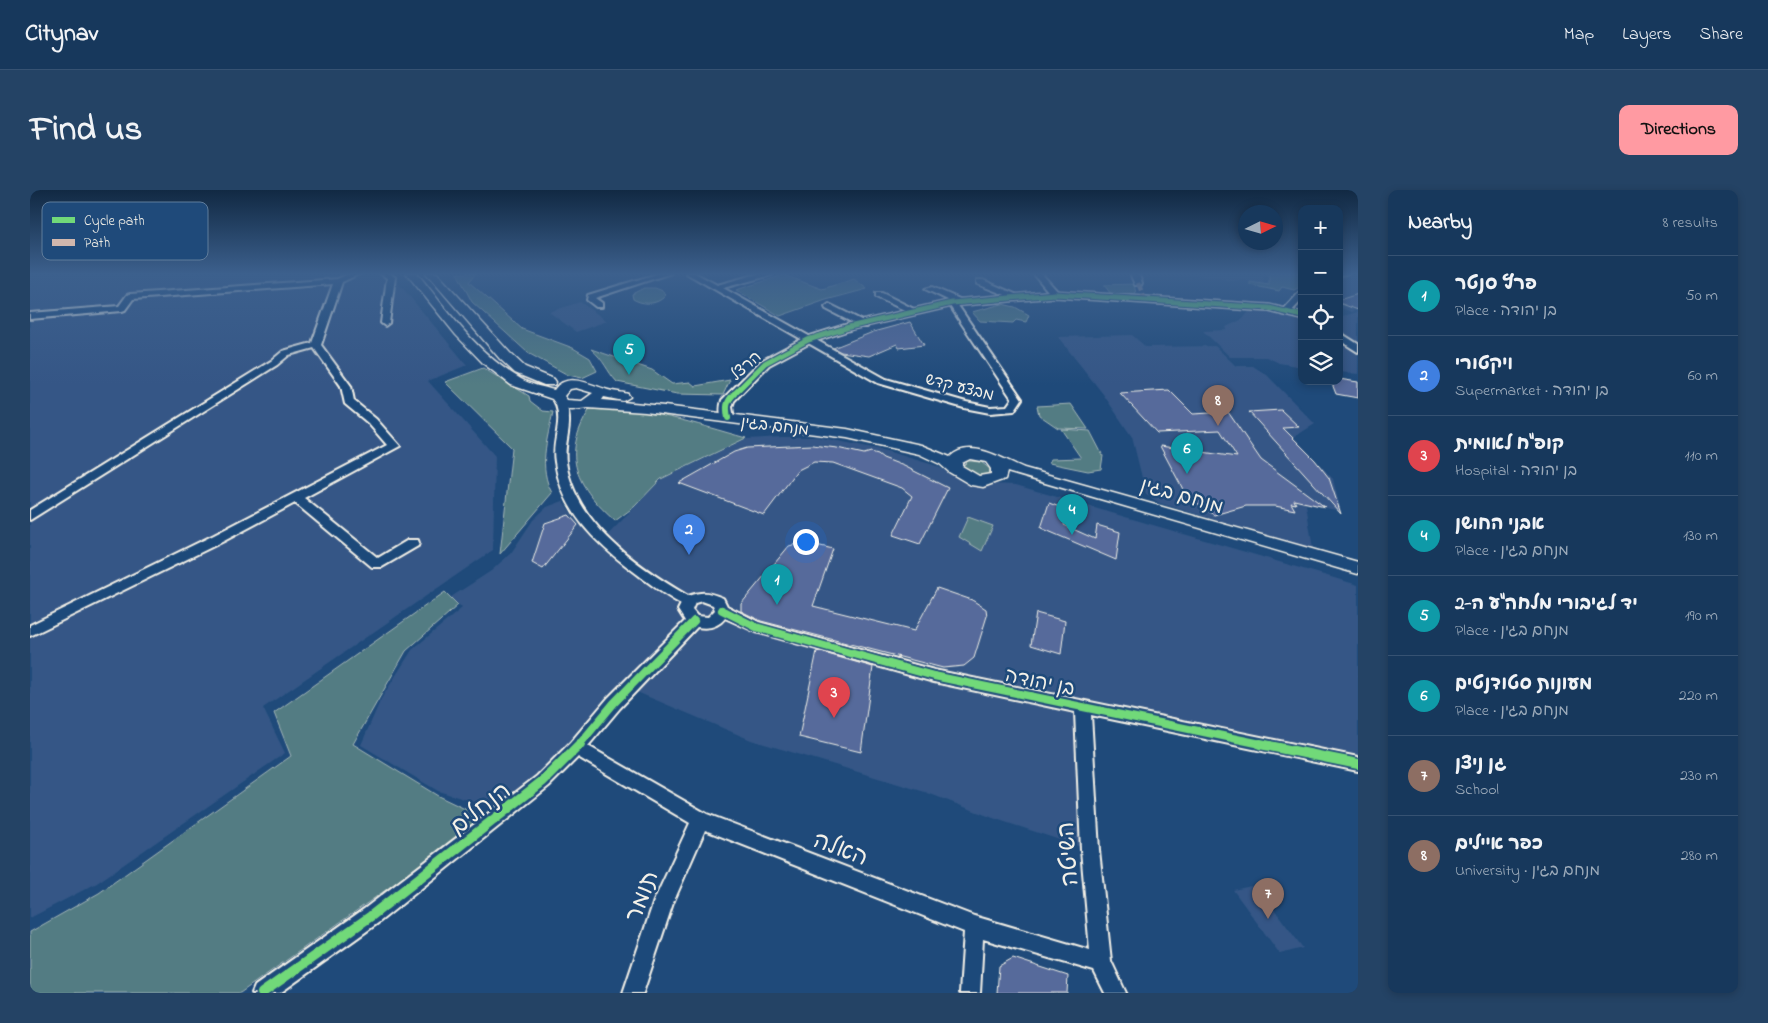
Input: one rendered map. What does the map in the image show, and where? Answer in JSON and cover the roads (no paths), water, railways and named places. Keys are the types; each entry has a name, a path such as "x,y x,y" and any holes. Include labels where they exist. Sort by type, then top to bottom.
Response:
{"main road":[{"path":"444,310 485,358 505,376 518,383 561,395"},
{"path":"463,310 489,340 520,370 534,376 561,395"},
{"name":"מנחם בגין","path":"1358,568 1018,471 995,470 984,482 973,480 962,475 934,455 889,441 730,411 606,404 573,406 561,395 586,384 597,391 623,397 865,428 967,454 981,455 995,470 1048,491 1358,581"},
{"path":"586,404 597,398 597,391"},
{"path":"955,469 955,460 967,454"}],"street":[{"path":"30,316 94,310"},
{"path":"316,345 328,310"},
{"path":"385,323 387,310"},
{"path":"755,310 811,343"},
{"path":"836,310 864,325"},
{"name":"מבצע קדש","path":"811,343 882,380 964,405 1000,411 1010,409 1017,399 960,310"},
{"name":"הרצל","path":"1275,310 1298,315"},
{"name":"הרצל","path":"730,411 743,394 742,384 765,363 788,357 811,343 914,311"},
{"path":"1343,338 1358,349"},
{"path":"30,631 219,538 394,446 372,421 349,402 346,386 316,345"},
{"path":"30,516 274,363 286,353 316,345"},
{"path":"561,395 565,414 565,429 559,457 562,482 573,504 589,528 615,553 670,592 688,602"},
{"path":"565,429 575,412 586,404"},
{"path":"295,497 377,564 413,543"},
{"path":"698,597 709,597 718,602 722,610 721,614 713,621 701,623 694,621 686,614 685,610 688,602 698,597"},
{"name":"בן יהודה","path":"722,610 756,627 925,673 1358,764"},
{"name":"הנחלים","path":"262,993 371,916 543,781 576,748 614,703 694,621"},
{"name":"השיטה","path":"1083,707 1090,850 1101,963 1116,993"},
{"name":"האלה","path":"576,748 701,820 974,926 1101,963"},
{"name":"תומר","path":"633,993 664,901 701,820"},
{"path":"970,993 974,926"}],"place":[{"name":"יד לגיבורי מלחה\"ע ה-2","path":"629,375"},
{"name":"כפר איילים","path":"1218,426"},
{"name":"מעונות סטודנטים","path":"1187,474"},
{"name":"אבני החושן","path":"1072,535"},
{"name":"ויקטורי","path":"689,555"},
{"name":"פרץ סנטר","path":"777,605"},
{"name":"קופ\"ח לאומית","path":"834,718"},
{"name":"גן ניצן","path":"1268,919"}]}
